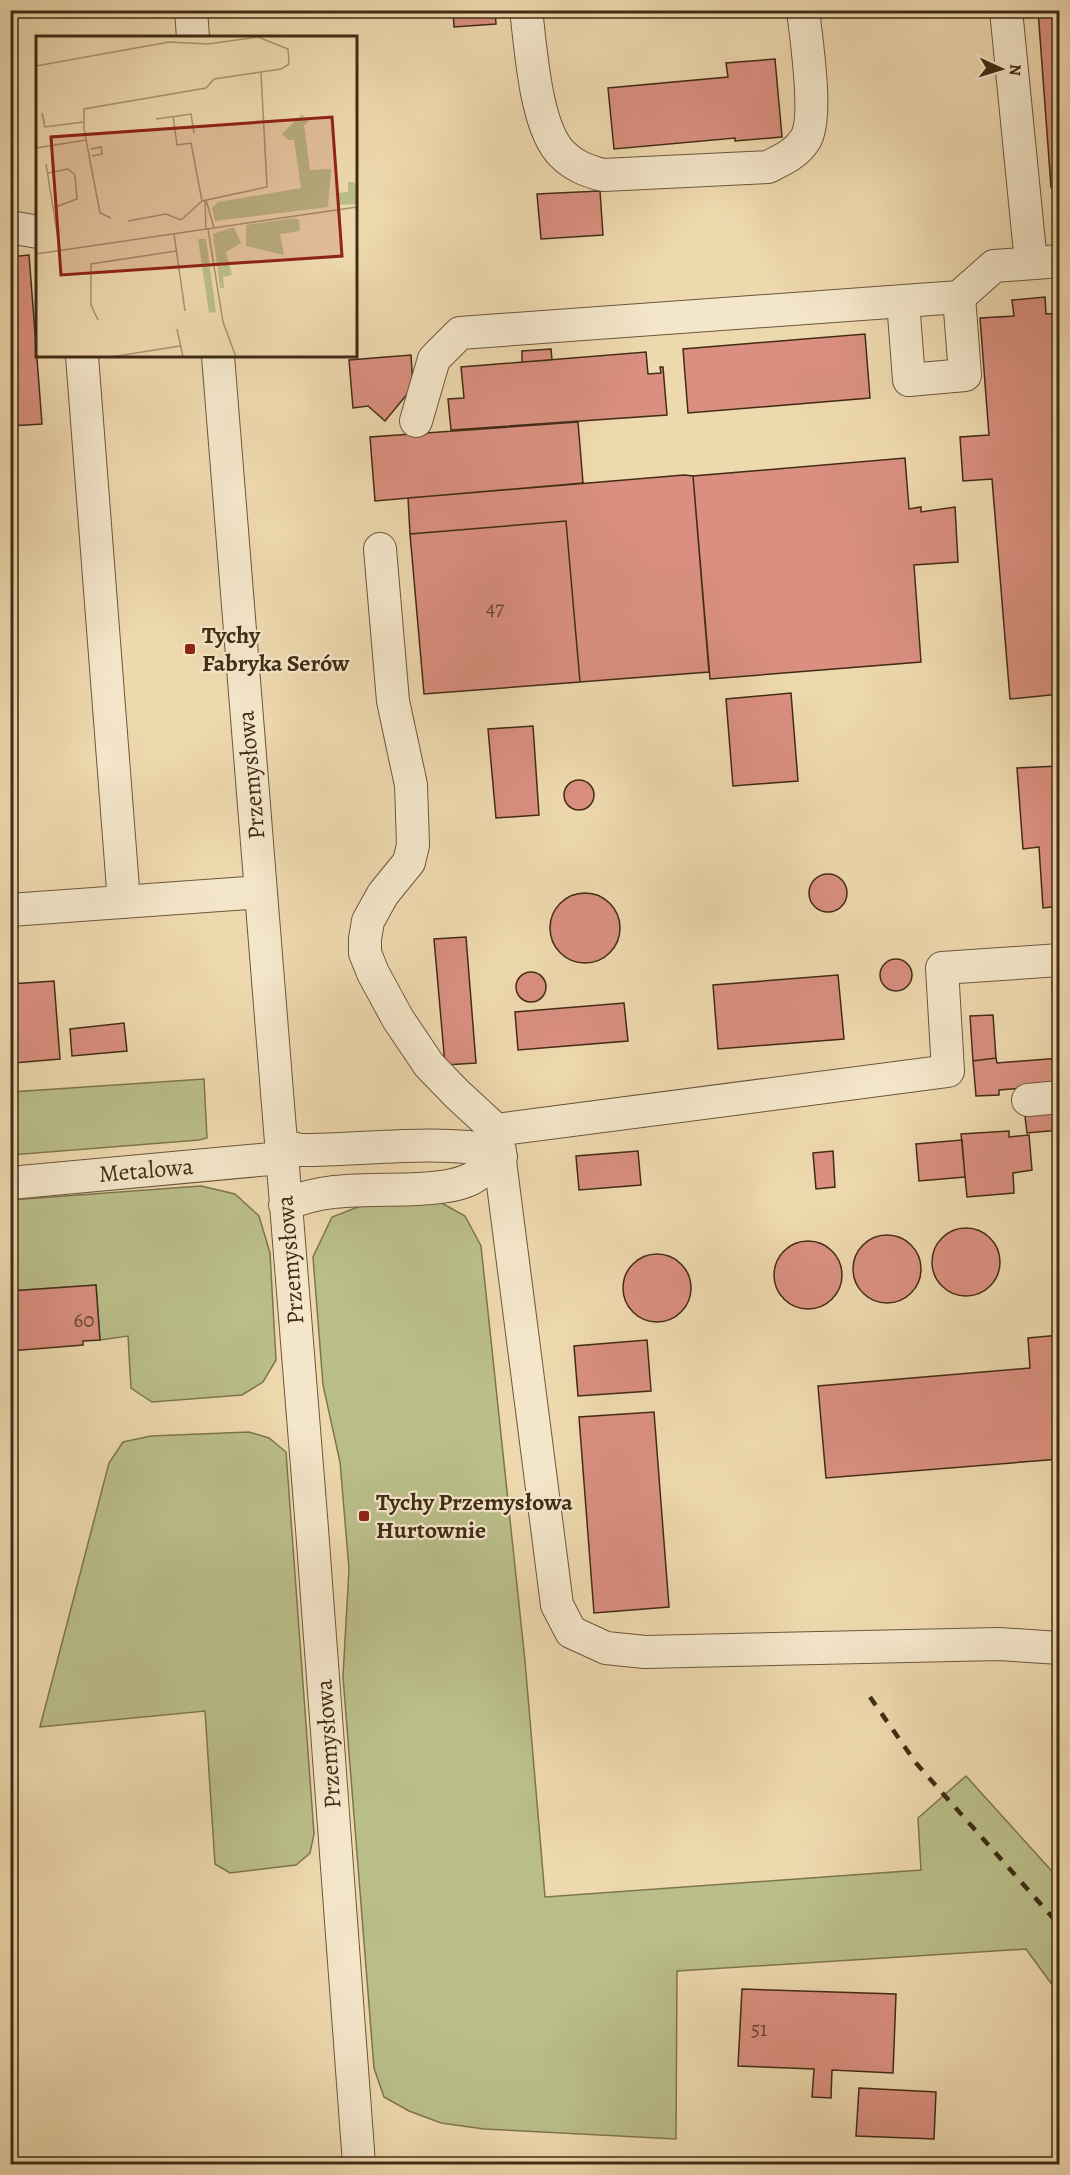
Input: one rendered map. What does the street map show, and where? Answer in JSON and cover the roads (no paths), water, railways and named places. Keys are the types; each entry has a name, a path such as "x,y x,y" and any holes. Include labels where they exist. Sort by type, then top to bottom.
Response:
{"street":[{"path":"191,10 193,36"},
{"path":"526,10 535,79 545,125 561,153 582,170 603,175 768,167 789,157 806,139 812,115 803,10"},
{"path":"416,421 434,359 460,333 959,297 994,266 1045,262 1006,10"},
{"path":"10,227 36,232"},
{"path":"903,301 909,380 965,375 959,297"},
{"path":"82,357 124,902"},
{"name":"Przemysłowa","path":"218,357 312,1529 359,2164"},
{"path":"380,549 393,701 411,785 413,845 409,862 383,894 368,921 365,953 398,1019 429,1065 457,1094 499,1146 557,1605 572,1632 606,1648 645,1652 999,1644 1059,1648"},
{"path":"10,910 261,892"},
{"name":"Metalowa","path":"10,1183 300,1150 434,1144 499,1146 948,1071 942,968 1059,960"},
{"path":"1028,1100 1059,1098"},
{"path":"285,1205 301,1197 324,1193 436,1188 458,1183 471,1179 499,1146"}],"railway":[{"path":"870,1697 916,1763 1060,1926"}],"place":[{"name":"Tychy Fabryka Serów","path":"190,649"},
{"name":"Tychy Przemysłowa Hurtownie","path":"364,1516"}]}
